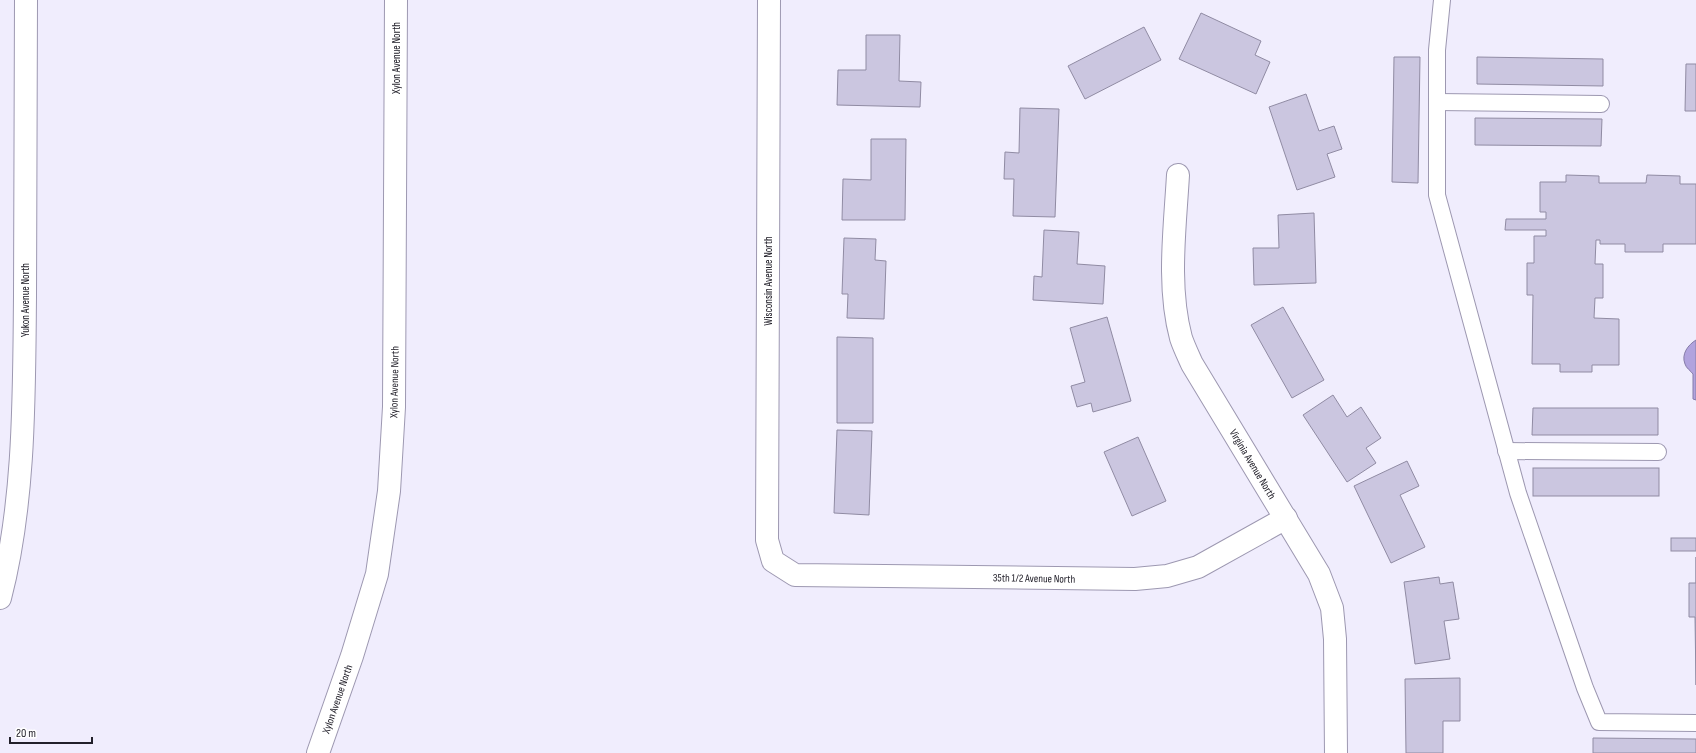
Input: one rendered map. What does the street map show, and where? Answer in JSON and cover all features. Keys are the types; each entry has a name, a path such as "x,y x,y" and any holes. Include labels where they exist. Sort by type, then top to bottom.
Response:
{"street":[{"name":"Yukon Avenue North","path":"0,598 7,570 19,473 24,376 26,0"},
{"name":"Xylon Avenue North","path":"318,753 352,656 377,574 389,492 394,407 396,0"},
{"name":"Wisconsin Avenue North","path":"769,0 767,540 773,561"},
{"name":"Virginia Avenue North","path":"1178,175 1173,255 1175,307 1181,339 1192,364 1319,574 1332,608 1335,639 1336,753"},
{"name":"35th 1/2 Avenue North","path":"773,561 795,575 1135,579 1167,576 1198,567 1286,518"}],"lane":[{"path":"1442,0 1437,50 1437,195 1518,493 1584,688 1599,722 1696,723"},
{"path":"1437,102 1601,104"},
{"path":"1506,451 1658,452"}],"shaded area":[{"path":"1696,340 1696,400 1693,399 1693,374 1687,368 1684,357 1690,344"}],"building":[{"path":"1201,13 1261,41 1255,55 1270,62 1256,94 1179,59"},
{"path":"1144,27 1161,60 1085,99 1068,66"},
{"path":"866,35 900,35 899,81 921,82 920,107 837,105 838,70 866,70"},
{"path":"1394,57 1420,57 1418,183 1392,182"},
{"path":"1477,57 1603,59 1603,86 1477,84"},
{"path":"1686,64 1696,64 1696,111 1685,111"},
{"path":"1306,94 1319,131 1334,126 1342,149 1327,154 1335,177 1297,190 1269,107"},
{"path":"1020,108 1059,109 1055,217 1013,216 1014,179 1004,179 1005,152 1019,153"},
{"path":"1475,118 1602,119 1601,146 1475,145"},
{"path":"871,139 906,139 905,220 842,220 843,179 871,180"},
{"path":"1566,175 1599,176 1599,183 1646,183 1647,175 1680,176 1680,184 1696,184 1696,244 1663,244 1663,252 1625,252 1625,244 1600,244 1600,240 1596,240 1595,264 1603,264 1603,298 1595,298 1594,318 1619,319 1619,365 1592,365 1592,372 1560,372 1560,364 1532,364 1533,295 1527,295 1527,263 1534,263 1534,236 1546,236 1546,230 1505,230 1506,219 1546,219 1546,212 1540,212 1540,182 1566,182"},
{"path":"1314,213 1316,283 1254,285 1253,248 1279,248 1278,215"},
{"path":"1044,230 1079,232 1077,264 1105,266 1103,304 1033,300 1034,276 1042,277"},
{"path":"844,238 876,239 875,260 886,261 884,319 847,318 848,294 842,294"},
{"path":"1283,307 1324,380 1292,398 1251,325"},
{"path":"1107,317 1131,401 1093,412 1091,403 1077,407 1071,386 1085,382 1070,328"},
{"path":"837,337 873,338 873,423 837,423"},
{"path":"1333,395 1347,417 1361,407 1381,438 1366,448 1376,463 1347,482 1303,415"},
{"path":"1533,408 1658,408 1658,435 1532,435"},
{"path":"837,430 872,431 869,515 834,513"},
{"path":"1138,437 1166,501 1132,516 1104,452"},
{"path":"1407,461 1419,486 1400,495 1425,547 1391,563 1354,486"},
{"path":"1533,468 1659,468 1659,496 1533,496"},
{"path":"1671,538 1696,538 1696,551 1671,551"},
{"path":"1439,577 1440,584 1453,582 1459,619 1444,621 1450,659 1415,664 1404,582"},
{"path":"1689,583 1696,583 1696,685 1695,617 1689,617"},
{"path":"1460,678 1460,721 1443,721 1443,753 1406,753 1405,679"},
{"path":"1593,738 1696,739 1696,753 1593,753"}]}
